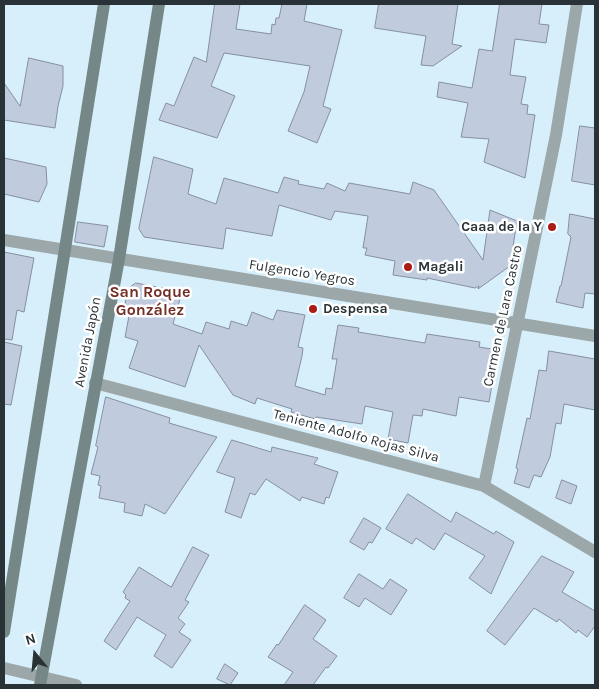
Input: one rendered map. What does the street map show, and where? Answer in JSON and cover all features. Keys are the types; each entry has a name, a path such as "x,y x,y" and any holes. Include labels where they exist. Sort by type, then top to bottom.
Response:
{"main road":[{"path":"4,632 104,4"},
{"name":"Avenida Japón","path":"41,681 119,259 159,4"}],"street":[{"name":"Carmen de Lara Castro","path":"484,486 556,135 577,4"},
{"name":"Fulgencio Yegros","path":"4,240 595,336"},
{"name":"Teniente Adolfo Rojas Silva","path":"95,383 484,486 595,552"},
{"path":"4,668 41,681 76,685"}],"building":[{"path":"215,4 240,4 236,29 271,34 272,24 275,25 276,18 279,18 282,4 307,4 304,21 342,30 323,106 331,109 317,143 288,131 304,92 310,66 224,53 211,86 235,96 217,138 159,120 166,103 174,106 194,57 206,62"},
{"path":"379,4 458,4 452,44 462,46 433,66 421,65 426,36 375,28"},
{"path":"500,4 542,4 539,24 549,25 546,43 515,39 510,75 526,77 521,104 528,105 527,114 535,115 525,178 484,162 489,139 461,137 468,103 437,97 439,82 472,88 479,49 492,51"},
{"path":"29,58 63,66 63,86 55,128 4,120 4,83 20,106"},
{"path":"580,126 595,128 595,185 572,181"},
{"path":"154,157 193,169 188,194 216,204 224,178 278,193 284,177 299,181 298,184 324,189 327,183 345,191 349,183 410,194 413,182 434,190 483,260 490,210 517,221 510,266 478,289 479,286 475,288 427,278 427,280 393,275 395,261 365,255 367,248 363,248 368,216 335,211 331,220 279,205 272,236 226,228 223,249 144,237 139,229"},
{"path":"4,158 46,167 47,184 39,202 4,194"},
{"path":"570,214 595,219 595,294 585,293 583,308 556,302 571,237 568,234"},
{"path":"78,222 108,226 104,247 75,242"},
{"path":"4,252 34,258 24,312 17,310 12,340 4,339"},
{"path":"136,283 182,292 173,324 202,334 206,322 229,329 231,321 247,326 252,312 273,320 277,310 305,315 298,347 303,348 302,356 295,386 325,395 326,388 332,389 337,359 332,359 338,325 359,328 358,332 425,343 427,334 480,342 479,347 498,350 489,402 459,397 456,416 423,409 422,416 413,415 408,443 388,439 393,412 365,406 362,424 316,417 315,419 291,412 292,409 257,398 255,404 233,395 199,345 185,387 129,368 138,341 125,337 130,311 124,309 128,289"},
{"path":"4,342 22,346 11,405 4,404"},
{"path":"549,351 595,359 595,410 564,404 561,424 556,423 550,457 541,477 534,475 529,488 514,483 518,469 516,468 527,418 530,419 539,370 546,371"},
{"path":"106,397 170,418 169,423 217,437 165,514 145,504 142,516 124,512 125,503 99,498 101,486 98,485 100,476 91,474 98,447 96,446"},
{"path":"232,440 271,452 272,447 318,458 314,464 338,472 329,498 326,497 324,504 302,497 300,501 266,479 255,495 250,493 241,518 225,512 235,478 217,472"},
{"path":"562,480 577,486 571,504 556,498"},
{"path":"408,494 451,522 456,512 494,534 496,531 514,542 491,594 469,578 485,556 445,533 434,550 416,538 412,544 386,529"},
{"path":"364,518 381,528 372,543 369,542 364,550 350,542"},
{"path":"193,547 209,555 185,600 189,602 178,618 185,624 179,632 191,640 172,668 154,656 166,635 137,617 116,650 104,641 130,601 125,598 126,595 123,592 139,567 171,587"},
{"path":"542,556 574,572 562,592 595,611 595,626 587,637 578,630 576,633 559,619 557,622 534,608 505,645 487,631"},
{"path":"359,574 383,589 390,579 407,590 391,615 365,598 359,607 344,598"},
{"path":"305,605 326,620 313,639 337,656 313,685 284,685 293,672 268,657"},
{"path":"225,664 238,673 230,685 217,679"}],"place":[{"name":"Caaa de la Y","path":"552,227"},
{"name":"Magali","path":"408,267"},
{"name":"Despensa","path":"313,309"}],"district":[{"name":"San Roque González","path":"150,301"}]}
